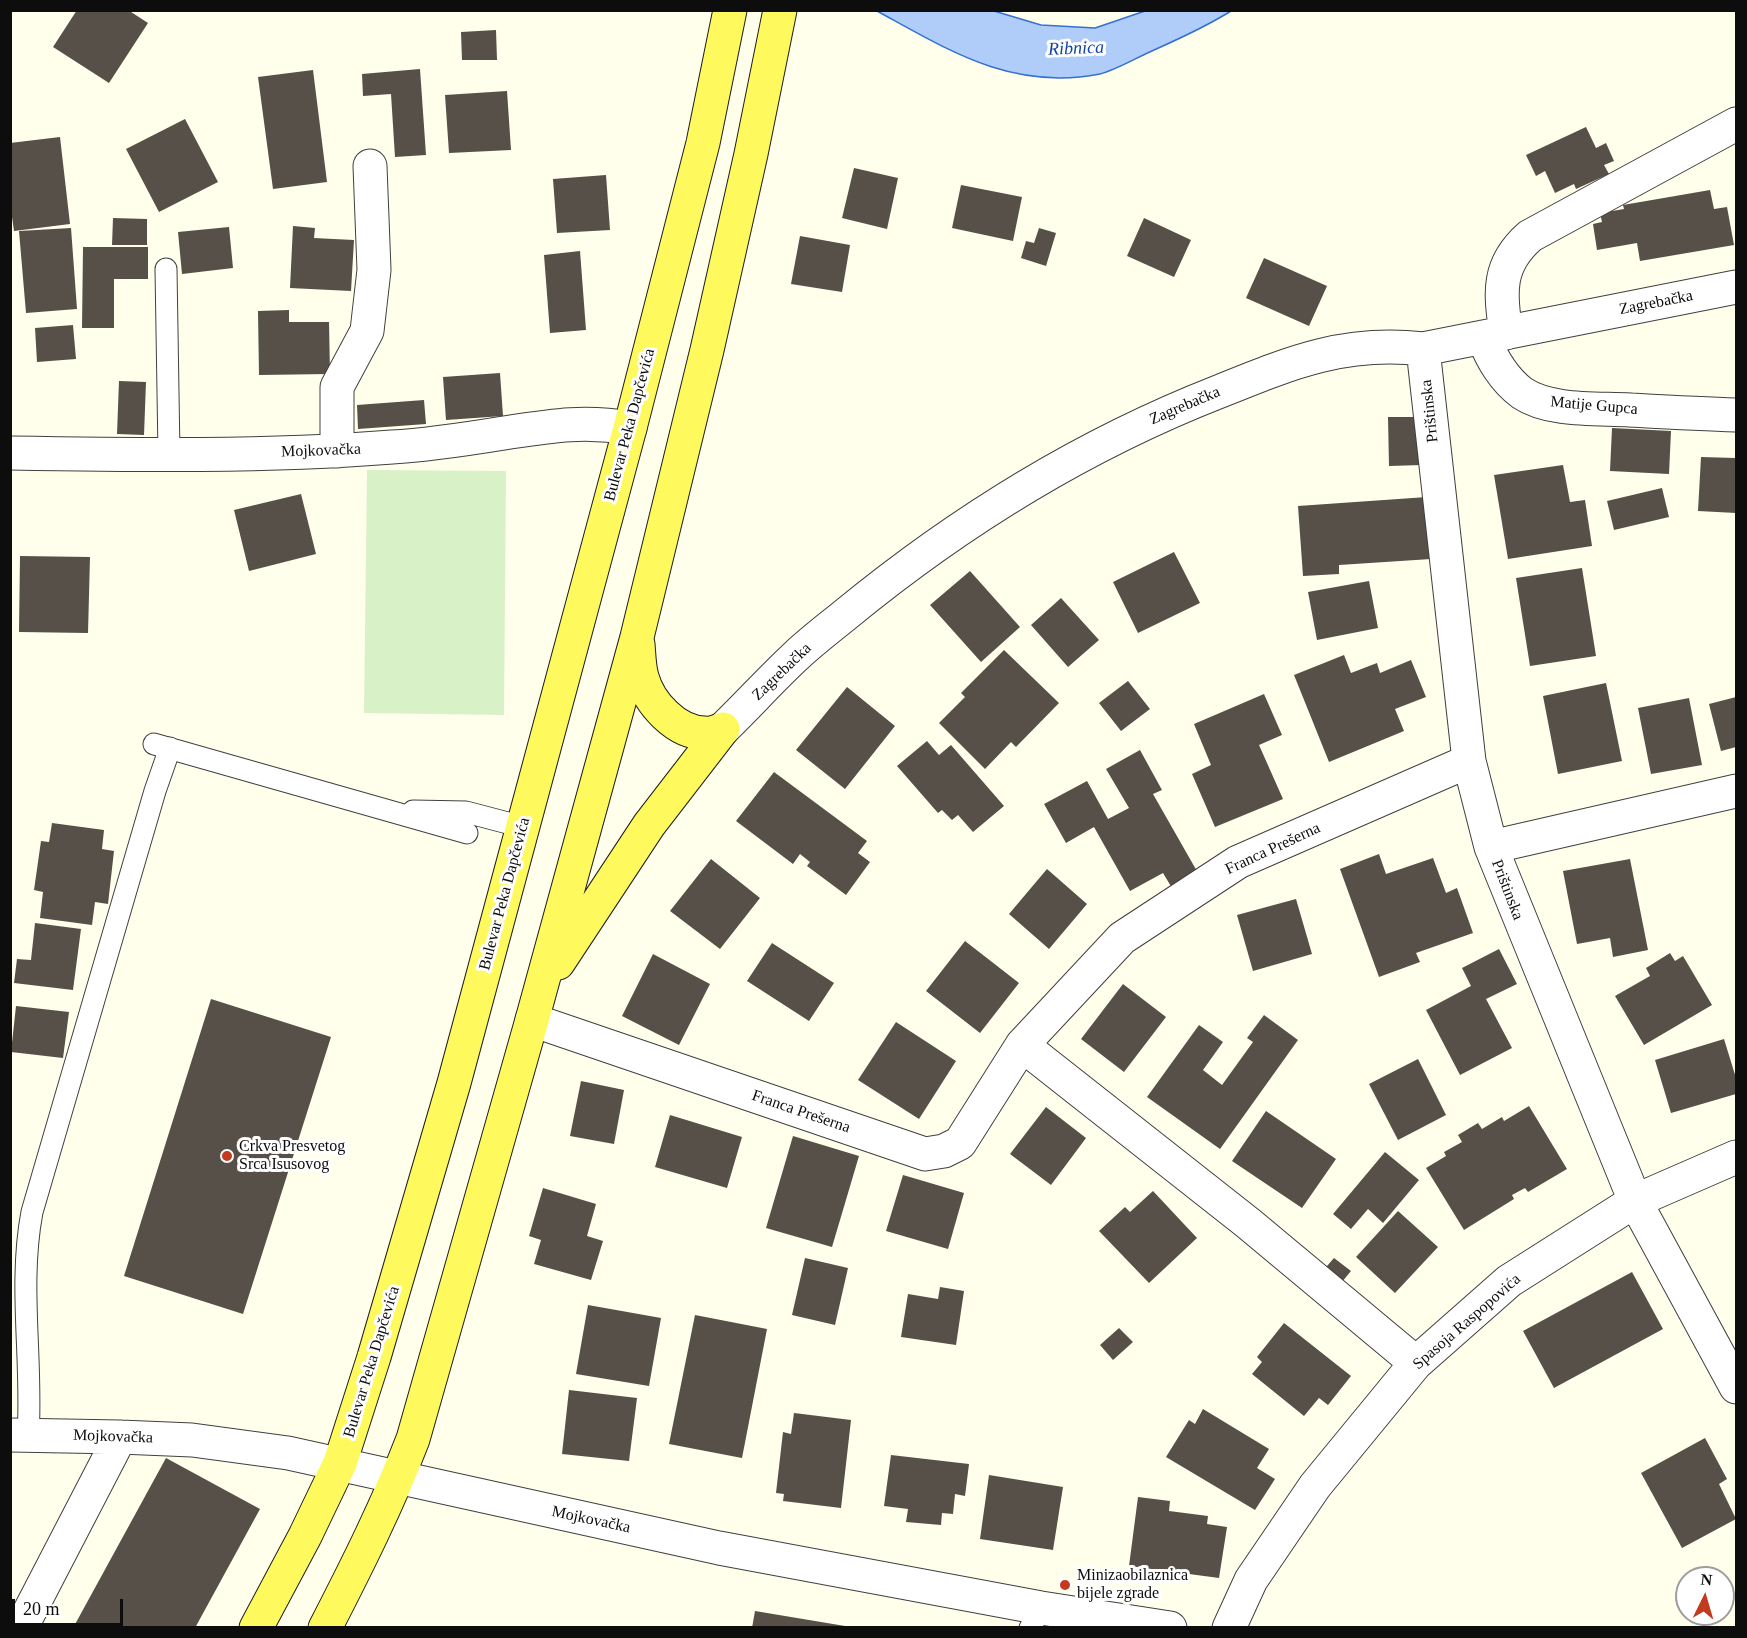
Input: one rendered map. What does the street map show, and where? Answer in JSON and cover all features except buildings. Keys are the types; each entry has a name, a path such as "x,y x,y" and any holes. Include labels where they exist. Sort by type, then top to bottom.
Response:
{"main road":[{"name":"Bulevar Peka Dapčevića","path":"256,1628 305,1536 340,1463 372,1366 454,1083 630,428 703,143 730,10"},
{"path":"325,1628 398,1478 424,1404 536,1006 637,636 707,350 751,154 780,10"},
{"path":"637,636 642,677 650,695 665,716 684,728 705,733 723,729"},
{"path":"536,1006 596,904 650,825 723,729"}],"street":[{"name":"Matije Gupca","path":"1737,124 1530,236 1519,245 1509,259 1503,276 1492,358 1505,377 1523,393 1544,403 1577,407 1737,415"},
{"path":"337,451 338,387 367,331 374,270 370,166"},
{"name":"Zagrebačka","path":"723,729 797,655 892,576 986,511 1082,455 1166,412 1290,363 1330,353 1396,346 1423,349 1737,287"},
{"name":"Prištinska","path":"1423,349 1469,761 1491,847 1635,1201 1737,1388"},
{"name":"Mojkovačka","path":"10,453 169,454 337,451 452,441 575,423 630,428"},
{"name":"Franca Prešerna","path":"536,1006 925,1154 944,1151 960,1143 1022,1045 1122,938 1238,862 1469,761"},
{"path":"1491,847 1737,791"},
{"path":"1022,1045 1248,1223 1416,1363"},
{"name":"Spasoja Raspopovića","path":"1229,1628 1251,1581 1315,1486 1416,1363 1509,1281 1635,1201 1737,1157"},
{"name":"Mojkovačka","path":"19,1435 120,1437 226,1443 288,1453 1036,1618 1170,1628"},
{"path":"21,1628 120,1437"}],"lane":[{"path":"166,269 169,454"},
{"path":"19,1435 30,1386 25,1298 32,1212 158,782 162,746 467,833"},
{"path":"395,812 446,810 466,812 523,826"}],"green space":[{"path":"367,470 506,471 504,715 364,713"}],"water":[{"name":"Ribnica","path":"877,11 994,11 1041,25 1095,28 1145,11 1231,11 1194,32 1113,70 1068,78 1038,77 983,64 930,40"}],"place":[{"name":"Crkva Presvetog Srca Isusovog","path":"227,1156"},
{"name":"Minizaobilaznica bijele zgrade","path":"1065,1585"}]}
